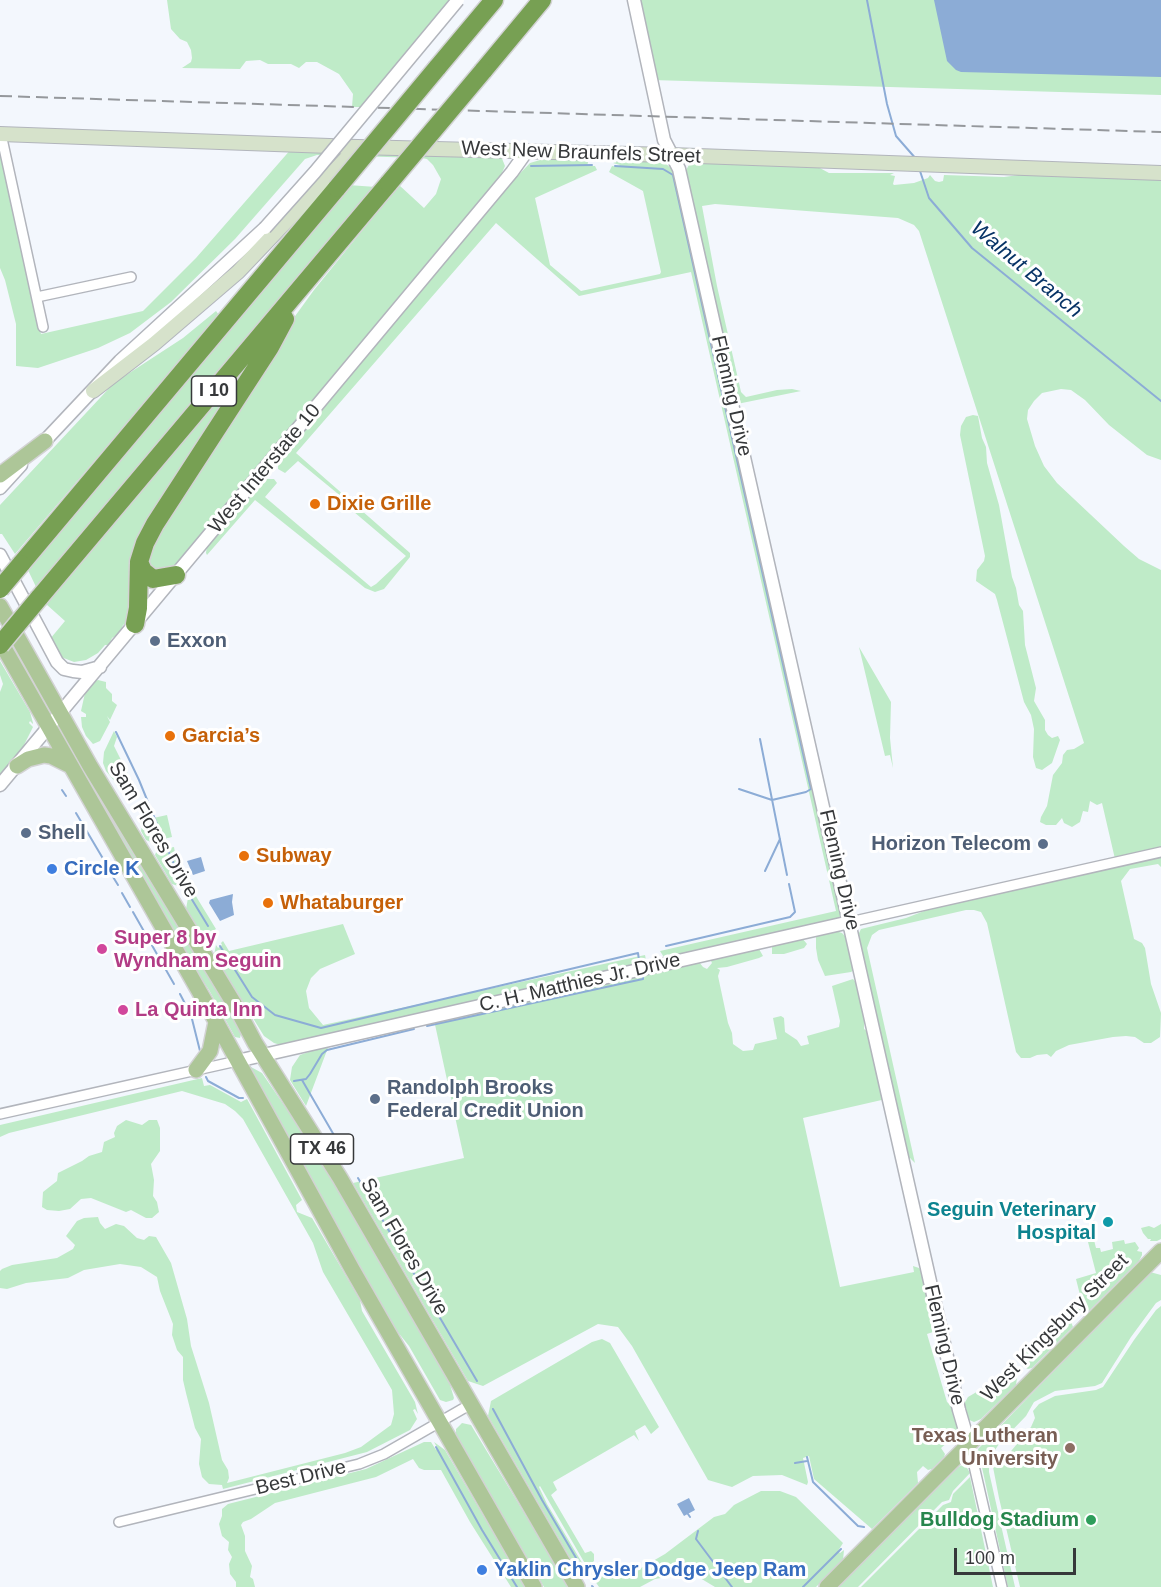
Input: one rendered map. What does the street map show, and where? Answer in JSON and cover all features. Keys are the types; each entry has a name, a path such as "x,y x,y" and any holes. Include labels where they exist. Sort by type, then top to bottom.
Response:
{"highway":[{"name":"I 10","path":"0,589 494,0"},
{"name":"I 10","path":"0,643 542,0"},
{"path":"135,624 138,608 140,553 155,524 270,347 302,286"},
{"path":"139,562 143,571 153,579 176,575"}],"main road":[{"name":"West New Braunfels Street","path":"1,134 1161,172"},
{"path":"93,391 154,344 238,272 357,147"},
{"path":"0,475 45,441"},
{"name":"TX 46","path":"0,606 61,714"},
{"name":"TX 46","path":"0,643 50,728"},
{"name":"Sam Flores Drive","path":"61,714 236,1007 262,1055 329,1159 577,1587"},
{"name":"Sam Flores Drive","path":"50,728 352,1269 534,1587"},
{"path":"17,766 28,759 44,755 70,765"},
{"path":"196,1070 210,1051 216,1022"},
{"name":"West Kingsbury Street","path":"827,1587 1159,1256"}],"street":[{"path":"0,488 120,361 265,228 315,172 458,0"},
{"name":"Fleming Drive","path":"633,0 664,140 679,169 959,1410 1002,1587"},
{"path":"1,134 43,327"},
{"name":"West Interstate 10","path":"0,785 505,181 527,151"},
{"path":"36,297 131,277"},
{"path":"0,555 57,662 64,669 81,672 100,667"},
{"name":"C. H. Matthies Jr. Drive","path":"0,1114 1161,852"},
{"name":"Best Drive","path":"119,1522 345,1468 384,1454 471,1404"}],"green space":[{"path":"167,0 458,0 367,107 352,107 353,94 339,74 317,62 306,62 299,68 291,64 268,64 260,60 246,61 240,69 182,68 191,62 191,50 187,42 180,39 171,29"},
{"path":"634,0 1161,0 1161,95 652,80"},
{"path":"292,148 501,156 505,166 501,175 173,570 150,572 146,554 285,330 314,290 399,185 424,208 436,194 441,179 433,165 427,159 422,158 317,155 305,159 235,239 171,302 130,333 98,348 38,368 16,366 16,324 0,268 0,152 41,334 143,311 196,258"},
{"path":"547,158 589,159 587,166 595,166 597,170 535,198 550,265 581,291 661,272 643,191 609,172 612,166 620,165 613,163 619,159 664,162 675,172 672,175 676,177 842,915 839,918 665,959 660,951 836,911 691,272 579,296 496,223 296,453 410,553 410,557 384,589 375,592 365,588 255,500 207,555 206,553 207,545 261,479 274,479 277,483 265,497 371,587 406,556 341,501 343,498 298,461 285,473 278,469 278,460 504,190 530,163"},
{"path":"696,163 818,167 829,173 894,173 890,175 895,176 894,185 914,183 930,175 939,182 943,181 944,175 1161,177 1161,460 1147,455 1109,425 1085,400 1071,390 1061,389 1042,393 1028,410 1027,419 1044,466 1057,483 1139,559 1161,570 1161,849 1115,859 1102,803 1097,805 1090,801 1088,812 1083,811 1080,822 1072,827 1064,823 1062,818 1056,825 1046,825 1040,822 1047,806 1053,775 1062,763 1063,755 1067,750 1084,743 919,231 914,225 898,218 715,204 702,206 741,392 746,397 777,390 801,391 737,404 686,178 689,165"},
{"path":"348,185 376,187 37,589 27,568"},
{"path":"216,311 219,315 15,554 0,534 0,505 114,383 183,338"},
{"path":"246,364 252,368 150,525 128,622 123,625 120,633 112,638 109,645 105,645 98,653 86,660 74,662 61,657 50,639 65,621 46,604"},
{"path":"978,416 986,447 987,463 999,505 1012,577 1019,605 1023,611 1025,645 1036,688 1034,701 1045,720 1045,730 1048,735 1052,738 1058,736 1060,740 1052,763 1042,770 1036,768 1033,757 1034,729 1031,715 1024,702 995,594 976,581 977,570 985,556 960,435 961,426 966,417"},
{"path":"859,647 891,702 890,738 893,768 890,755 885,756"},
{"path":"0,661 30,712 33,724 30,721 29,723 33,727 23,747 0,774 0,692 3,684 0,675"},
{"path":"98,680 106,682 106,688 112,694 112,701 117,705 110,720 107,716 110,722 100,741 93,744 82,727 81,717 86,717 86,714 81,711 85,693 93,682"},
{"path":"114,731 117,737 114,746 129,776 130,785 127,787 117,784 106,771 103,763 104,752"},
{"path":"167,815 172,837 151,842 146,840 141,831 142,825 149,819"},
{"path":"113,817 234,1017 241,1034 240,1038 235,1037 108,819"},
{"path":"174,847 177,865 189,883 181,887 172,884 155,855 157,850"},
{"path":"1161,855 1161,867 1158,864 1130,869 1121,881 1134,939 1142,943 1145,948 1151,984 1161,1013 1160,1037 1151,1043 1144,1043 1135,1037 1113,1037 1069,1045 1056,1051 1051,1057 1047,1054 1021,1058 1016,1052 987,923 981,912 966,910 879,930 872,935 867,948 915,1163 910,1158 907,1159 858,935 861,929 906,918 932,908"},
{"path":"194,893 216,929 209,933 199,930 186,909 188,898"},
{"path":"343,924 355,954 320,969 311,978 306,991 309,1008 323,1025 645,955 646,960 643,964 284,1046 274,1043 264,1036 214,955 216,945 218,948 223,941 229,951"},
{"path":"836,931 848,939 854,970 825,976 818,960 816,937"},
{"path":"802,938 807,944 804,948 784,954 772,954 772,945"},
{"path":"759,949 763,956 759,958 717,968 720,970 718,976 733,1044 743,1051 753,1050 755,1044 777,1039 773,1018 781,1016 784,1018 785,1032 797,1040 801,1046 809,1044 807,1036 839,1027 840,1021 832,986 853,979 857,984 869,1022 864,1022 864,1029 871,1034 886,1099 803,1118 840,1287 914,1272 913,1266 919,1268 923,1274 936,1331 927,1334 947,1402 952,1406 960,1437 957,1442 948,1442 941,1448 945,1454 944,1457 932,1469 928,1470 923,1466 917,1472 918,1483 872,1529 814,1479 809,1456 803,1458 807,1485 782,1475 753,1476 732,1487 708,1480 632,1346 618,1327 598,1324 483,1386 468,1381 353,1183 464,1158 434,1020 699,962 707,969 712,963 710,959"},
{"path":"329,1045 306,1106 290,1080 292,1067 300,1055"},
{"path":"251,1067 262,1073 310,1143 448,1378 453,1400 446,1402 440,1400 409,1346 389,1321 250,1069"},
{"path":"202,1078 204,1086 210,1085 241,1102 247,1099 302,1200 296,1205 297,1212 312,1218 360,1300 362,1311 415,1402 418,1414 415,1409 413,1410 417,1419 410,1430 367,1452 223,1489 222,1485 209,1484 202,1477 199,1464 201,1439 195,1428 183,1380 183,1357 177,1350 172,1335 173,1324 157,1277 141,1267 120,1264 84,1270 68,1278 26,1283 7,1289 0,1288 2,1269 12,1265 57,1258 73,1249 75,1245 66,1236 77,1221 84,1218 98,1217 105,1229 116,1224 124,1226 137,1238 144,1240 149,1236 156,1237 171,1263 222,1460 228,1470 227,1483 345,1453 361,1447 391,1425 394,1414 392,1390 323,1272 313,1243 243,1119 235,1111 225,1104 182,1091 0,1137 0,1125"},
{"path":"126,1120 142,1125 149,1120 157,1120 160,1128 160,1151 151,1164 154,1180 153,1196 159,1212 152,1218 146,1218 131,1210 126,1212 91,1198 81,1199 70,1209 59,1211 42,1207 43,1192 57,1181 58,1173 89,1156 102,1152 104,1142 115,1137 117,1126"},
{"path":"1161,1224 1161,1239 1157,1241 1150,1241 1151,1239 1148,1239 1141,1228 1149,1226 1154,1228"},
{"path":"1094,1240 1096,1248 1100,1248 1101,1252 1113,1249 1112,1242 1124,1240 1125,1244 1135,1242 1139,1248 1137,1251 1142,1252 1142,1255 1139,1261 1087,1313 1076,1315 1073,1309 1081,1299 1076,1279 1096,1273 1088,1242"},
{"path":"1150,1272 1161,1275 1161,1300 1156,1303 1131,1337 1102,1383 1055,1391 1034,1402 1026,1416 999,1444 989,1459 989,1472 1015,1587 1008,1587 978,1449"},
{"name":"Texas Lutheran University","path":"1161,1306 1161,1587 1020,1587 999,1498 994,1462 1007,1456 1031,1427 1035,1418 1033,1411 1039,1404 1055,1396 1103,1387 1134,1340"},
{"path":"1061,1317 1070,1319 1073,1327 1032,1368 1022,1366 1020,1357 1032,1341"},
{"path":"602,1339 610,1343 659,1427 651,1434 645,1425 635,1431 639,1441 634,1435 553,1482 557,1490 551,1495 585,1553 591,1551 594,1554 594,1561 587,1567 540,1486 547,1504 584,1566 578,1559 579,1564 573,1563 488,1416 491,1401 592,1342"},
{"path":"1009,1373 1017,1378 1016,1385 981,1419 974,1422 967,1419 964,1404 968,1397"},
{"path":"462,1423 471,1425 569,1587 544,1587 456,1435 456,1429"},
{"path":"424,1442 431,1442 436,1450 438,1449 434,1442 445,1450 525,1587 511,1587 470,1522 441,1470 424,1470 419,1468 413,1459 376,1477 275,1503 243,1522 241,1525 245,1536 245,1551 252,1566 250,1577 255,1587 236,1587 236,1582 230,1574 229,1564 232,1557 228,1550 229,1542 222,1536 219,1524 222,1509 228,1504 366,1469"},
{"path":"962,1465 966,1466 970,1473 953,1491 949,1500 942,1502 858,1587 838,1587 955,1469"},
{"path":"970,1477 993,1587 861,1587 943,1505 951,1502 953,1494"},
{"path":"761,1491 780,1491 796,1497 843,1543 838,1551 840,1553 844,1550 843,1560 816,1587 715,1587 700,1578 679,1575 655,1579 640,1587 599,1587 593,1578 599,1574 620,1578 627,1576 665,1554 714,1517 725,1514 734,1505"}],"water":[{"path":"934,0 1161,0 1161,77 961,72 947,61"},
{"path":"201,857 205,871 193,875 187,861"},
{"path":"233,894 234,915 220,921 209,903 210,900"},
{"path":"689,1498 695,1510 684,1516 677,1504"}],"waterway":[{"name":"Walnut Branch","path":"867,0 887,104 896,136 917,160"},
{"path":"531,166 592,165"},
{"path":"615,166 663,169 673,175 811,789 772,800 739,789"},
{"name":"Walnut Branch","path":"919,168 929,198 972,248 1161,401"},
{"path":"116,732 163,839"},
{"path":"760,739 787,875"},
{"path":"62,790 66,796"},
{"path":"76,813 105,862"},
{"path":"765,871 780,839"},
{"path":"167,848 180,878"},
{"path":"110,872 118,885"},
{"path":"666,946 790,917 795,912 789,884"},
{"path":"122,893 130,907"},
{"path":"191,898 208,926"},
{"path":"133,912 174,984"},
{"path":"220,946 252,997 275,1015 321,1028 638,953 639,960"},
{"path":"427,1026 643,979 643,976"},
{"path":"180,994 191,1015 200,1051"},
{"path":"294,1081 306,1079 327,1050 414,1029"},
{"path":"206,1077 208,1081 243,1098"},
{"path":"302,1080 349,1161"},
{"path":"358,1178 477,1381"},
{"path":"493,1409 579,1563"},
{"path":"436,1447 517,1587"},
{"path":"807,1457 813,1482 858,1526 864,1527"},
{"path":"795,1463 807,1461"},
{"path":"698,1531 696,1539 732,1587"},
{"path":"803,1587 841,1549"}],"railway":[{"path":"0,96 1161,132"}],"place":[{"name":"Dixie Grille","path":"315,504"},
{"name":"Exxon","path":"155,641"},
{"name":"Garcia’s","path":"170,736"},
{"name":"Shell","path":"26,833"},
{"name":"Horizon Telecom","path":"1043,844"},
{"name":"Subway","path":"244,856"},
{"name":"Circle K","path":"52,869"},
{"name":"Whataburger","path":"268,903"},
{"name":"Super 8 by Wyndham Seguin","path":"102,949"},
{"name":"La Quinta Inn","path":"123,1010"},
{"name":"Randolph Brooks Federal Credit Union","path":"375,1099"},
{"name":"Seguin Veterinary Hospital","path":"1108,1222"},
{"name":"Texas Lutheran University","path":"1070,1448"},
{"name":"Bulldog Stadium","path":"1091,1520"},
{"name":"Yaklin Chrysler Dodge Jeep Ram","path":"482,1570"}]}
